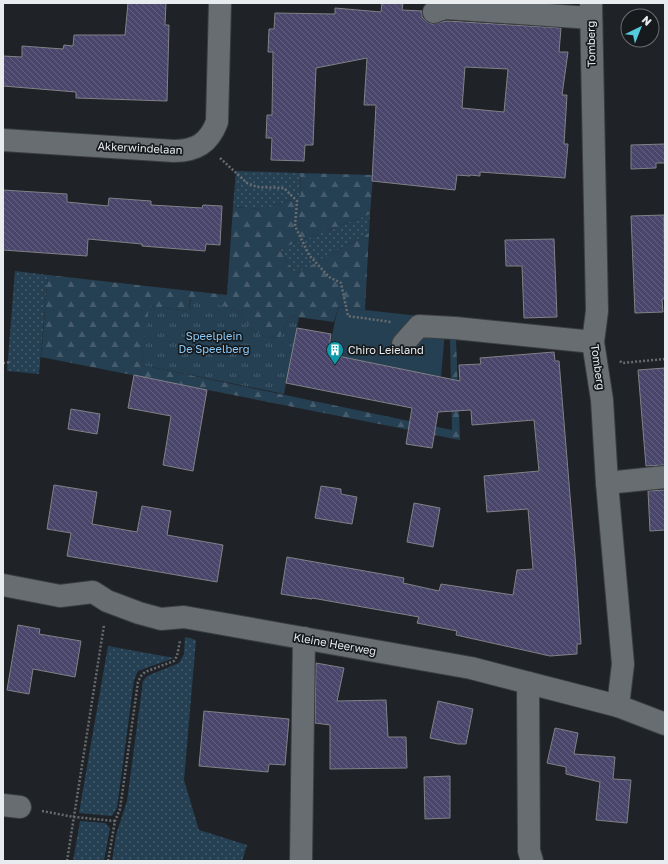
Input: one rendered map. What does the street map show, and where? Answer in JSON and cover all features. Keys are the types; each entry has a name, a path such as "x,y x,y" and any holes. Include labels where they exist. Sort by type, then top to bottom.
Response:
{"street":[{"name":"Akkerwindelaan","path":"3,140 174,151 190,150 197,147 210,136 216,122 220,3"},
{"path":"434,12 445,8 591,10"},
{"name":"Tomberg","path":"591,10 597,311 594,347 602,400 607,483 623,664 618,706"},
{"path":"403,344 419,326 455,328 594,347"},
{"path":"607,483 665,477"},
{"name":"Kleine Heerweg","path":"3,585 60,596 93,592 107,601 139,613 161,619 184,617 471,668 618,706 665,724"},
{"path":"301,861 304,638"},
{"path":"528,683 529,851 532,861"}],"path":[{"path":"236,174 247,184 284,188 297,201 295,226 309,255 329,278 341,283 348,316 419,326"},
{"path":"594,347 622,363 665,359"},
{"path":"3,363 11,362"},
{"path":"67,861 107,601"},
{"path":"108,861 115,821 120,809 138,682 145,672 174,661 177,656 184,617"},
{"path":"11,806 74,817 115,821"}],"green space":[{"path":"236,171 300,173 301,195 295,199 263,209 233,207"},
{"path":"300,173 373,175 370,214 280,249 295,274 369,233 365,310 338,307 334,322 290,316 280,337 267,338 252,329 235,309 190,299 189,311 150,306 142,365 452,430 450,338 456,339 460,440 41,357 48,275 227,295 233,207 263,209 295,199 301,195"},
{"path":"370,214 369,233 295,274 280,249"},
{"path":"15,271 48,275 39,374 7,371"},
{"name":"Speelplein De Speelberg","path":"191,298 235,309 252,329 267,338 280,337 290,316 299,317 284,394 142,365 149,306 189,311"},
{"path":"338,307 446,319 441,377 328,354"},
{"path":"185,637 196,640 184,780 199,830 247,845 242,861 112,861 116,835 127,801 143,681 147,676 179,663 184,654"},
{"path":"108,646 174,658 138,671 134,680 117,808 112,816 79,813"},
{"path":"80,821 105,823 110,828 104,861 73,861"}],"building":[{"path":"128,3 166,3 165,25 169,25 167,101 76,98 76,92 3,86 3,56 22,57 22,46 63,49 64,45 73,46 74,35 125,35"},
{"path":"382,3 403,3 402,10 422,11 422,17 432,24 447,21 561,28 559,52 568,52 562,95 567,95 564,144 568,144 565,178 480,172 480,176 457,175 455,190 372,181 376,105 364,105 367,58 316,68 313,145 305,145 304,161 271,160 272,138 266,138 267,115 272,115 273,52 268,52 269,29 274,29 275,13 335,14 335,8 381,12","holes":["465,67 508,69 504,112 462,108"]},
{"path":"665,144 665,163 656,163 656,168 631,169 631,145"},
{"path":"3,190 67,194 67,202 108,206 109,198 151,201 151,205 202,208 203,205 222,206 220,245 206,244 205,251 142,246 142,244 88,239 87,256 3,250"},
{"path":"664,215 665,299 662,299 663,312 635,313 631,216"},
{"path":"554,239 557,317 524,318 522,266 506,266 505,240"},
{"path":"297,328 331,334 328,354 460,381 459,365 481,364 480,358 554,352 555,361 559,361 575,556 581,644 577,644 577,654 550,656 456,635 457,631 417,623 419,617 281,594 287,557 404,578 403,583 439,591 441,584 513,595 517,570 533,569 528,509 487,512 484,476 539,471 534,420 472,425 471,410 438,412 432,448 406,444 412,408 286,383"},
{"path":"665,368 665,465 646,466 638,370"},
{"path":"134,375 207,390 193,471 163,465 171,416 128,408"},
{"path":"71,409 100,414 97,434 68,429"},
{"path":"54,485 97,492 92,524 137,532 142,506 171,511 167,535 223,545 217,582 67,556 71,533 47,529"},
{"path":"321,486 341,489 341,494 357,497 352,524 315,518"},
{"path":"665,490 665,530 650,531 648,491"},
{"path":"414,503 440,508 433,547 407,542"},
{"path":"18,625 40,629 39,634 81,641 75,677 33,669 29,694 7,690"},
{"path":"316,663 344,668 337,701 386,700 388,737 406,737 407,768 330,769 330,725 315,723"},
{"path":"438,701 473,709 466,744 458,744 430,738"},
{"path":"204,711 289,719 285,765 269,764 268,772 199,766"},
{"path":"555,728 578,733 574,754 615,757 613,779 631,780 627,823 596,820 600,782 566,774 566,767 547,763"},
{"path":"450,776 450,818 425,819 424,777"}],"place":[{"name":"Chiro Leieland","path":"335,365"}]}
